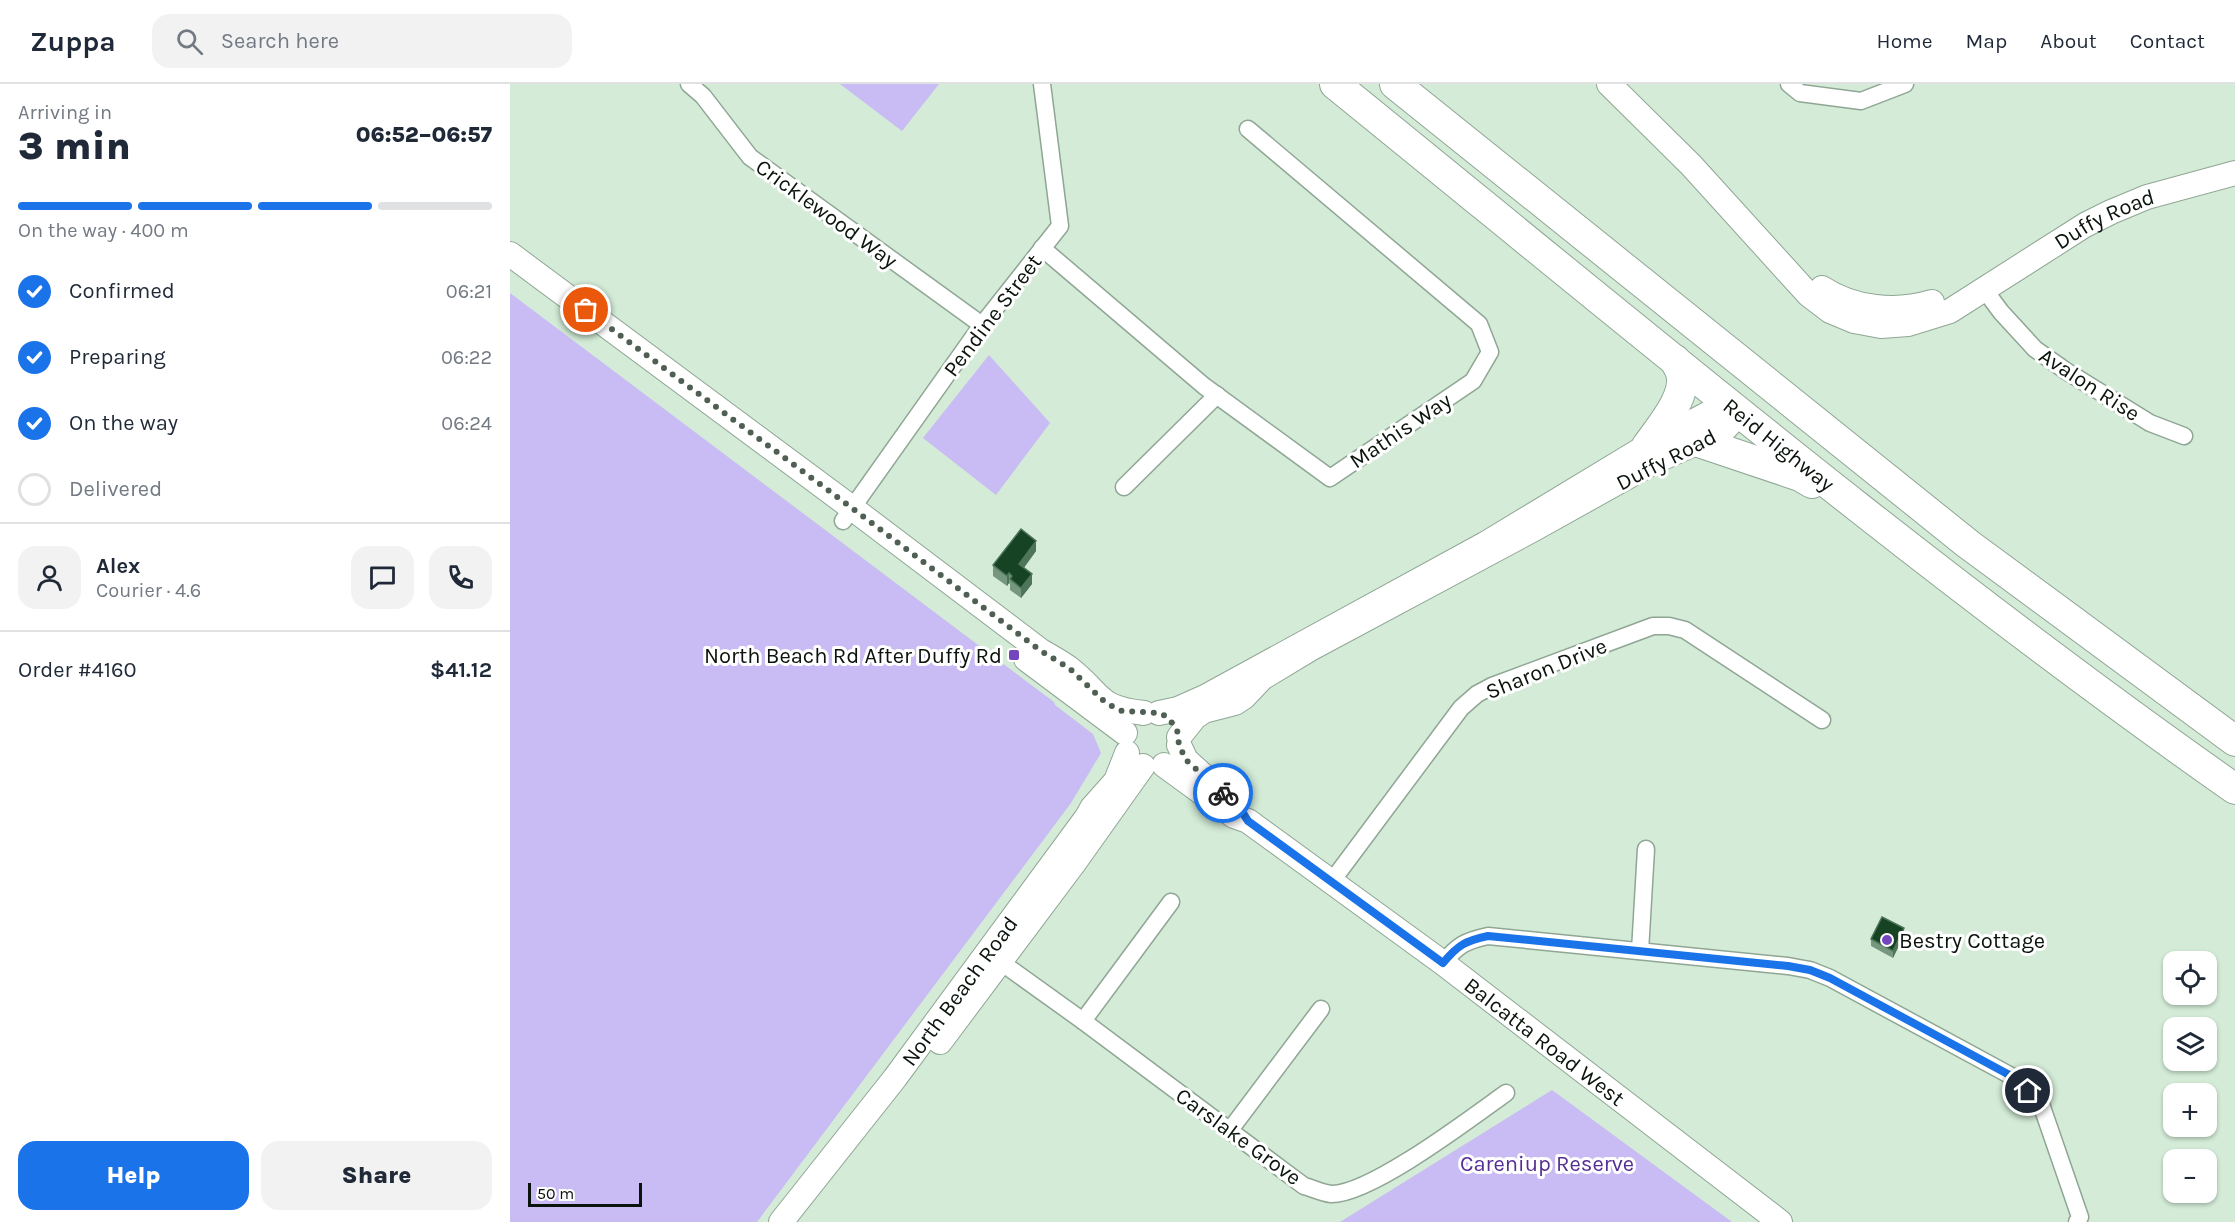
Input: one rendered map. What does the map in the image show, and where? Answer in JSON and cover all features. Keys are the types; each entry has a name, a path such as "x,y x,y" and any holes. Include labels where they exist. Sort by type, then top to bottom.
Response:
{"highway":[{"name":"Reid Highway","path":"1395,84 1968,544 2235,741"},
{"name":"Reid Highway","path":"1342,86 1675,360 1895,537 2126,713 2235,789"},
{"path":"1730,352 1746,389 1744,400 1737,409"},
{"path":"1647,446 1671,413 1681,387 1682,375 1675,360"},
{"path":"1737,409 1771,404 1808,417"},
{"path":"1699,442 1800,476 1895,537"}],"main road":[{"name":"Duffy Road","path":"1609,84 1690,165 1809,295 1830,311 1854,321 1881,326 1908,324 1950,311 2085,225 2110,212 2147,197 2235,173"},
{"path":"510,254 848,514 1140,754"},
{"path":"510,274 1041,651 1069,668 1099,699 1122,711 1152,713"},
{"name":"Duffy Road","path":"1140,754 1176,753 1179,741 1195,717 1204,711 1235,703 1262,678 1310,649 1656,461 1722,431 1731,422 1737,409 1724,408 1711,412 1647,446 1485,543 1205,697 1178,709 1152,713"},
{"path":"1140,754 1132,720 1152,713"},
{"name":"Balcatta Road West","path":"1152,713 1173,722 1186,760 1239,807 1248,821"},
{"name":"Balcatta Road West","path":"1140,754 1234,816 1248,821 1332,881 1443,963 1780,1222"},
{"name":"North Beach Road","path":"801,1222 994,957 1092,808 1140,754"},
{"name":"North Beach Road","path":"781,1222 994,957"}],"street":[{"name":"Cricklewood Way","path":"689,84 703,96 750,157 982,325"},
{"name":"Pendine Street","path":"848,514 982,325 1060,226 1042,84"},
{"path":"1789,84 1800,93 1861,101 1905,84"},
{"name":"Mathis Way","path":"1042,248 1217,395 1330,478 1473,381 1490,352 1479,324 1248,129"},
{"name":"Avalon Rise","path":"1984,289 2001,312 2035,349 2150,423 2184,436"},
{"path":"1124,487 1217,395"},
{"name":"Sharon Drive","path":"1332,881 1461,708 1477,694 1492,686 1653,626 1670,626 1685,630 1822,720"},
{"path":"1640,951 1646,849"},
{"path":"1083,1021 1171,902"},
{"path":"1443,963 1456,947 1469,940 1488,936 1703,956 1810,970 1830,978 2015,1078 2041,1104 2078,1220"},
{"name":"Carslake Grove","path":"994,957 1304,1186 1330,1194 1359,1188 1419,1153 1506,1093"},
{"path":"1230,1130 1321,1009"}],"green space":[{"path":"840,84 939,84 902,131"},
{"path":"510,293 1054,702 1093,734 1101,753 1071,803 757,1222 510,1222"},
{"path":"989,355 1050,423 996,495 923,438"},
{"name":"Careniup Reserve","path":"1552,1090 1732,1222 1340,1222"}],"building":[{"path":"1021,529 1036,541 1019,564 1032,574 1021,588 1010,579 1012,576 1009,573 1007,576 993,565"},
{"name":"Bestry Cottage","path":"1882,917 1904,928 1893,951 1871,939"}],"way so far":[{"path":"586,310 1041,651 1069,668 1099,699 1122,711 1160,713 1167,717 1177,729 1179,745 1186,760 1223,793"}],"place":[{"name":"North Beach Rd After Duffy Rd","path":"1014,655"},
{"name":"Bestry Cottage","path":"1887,940"}],"route":[{"path":"1223,793 1239,807 1248,821 1443,963 1456,947 1469,940 1488,936 1703,956 1810,970 1830,978 2015,1078 2028,1091"}]}
